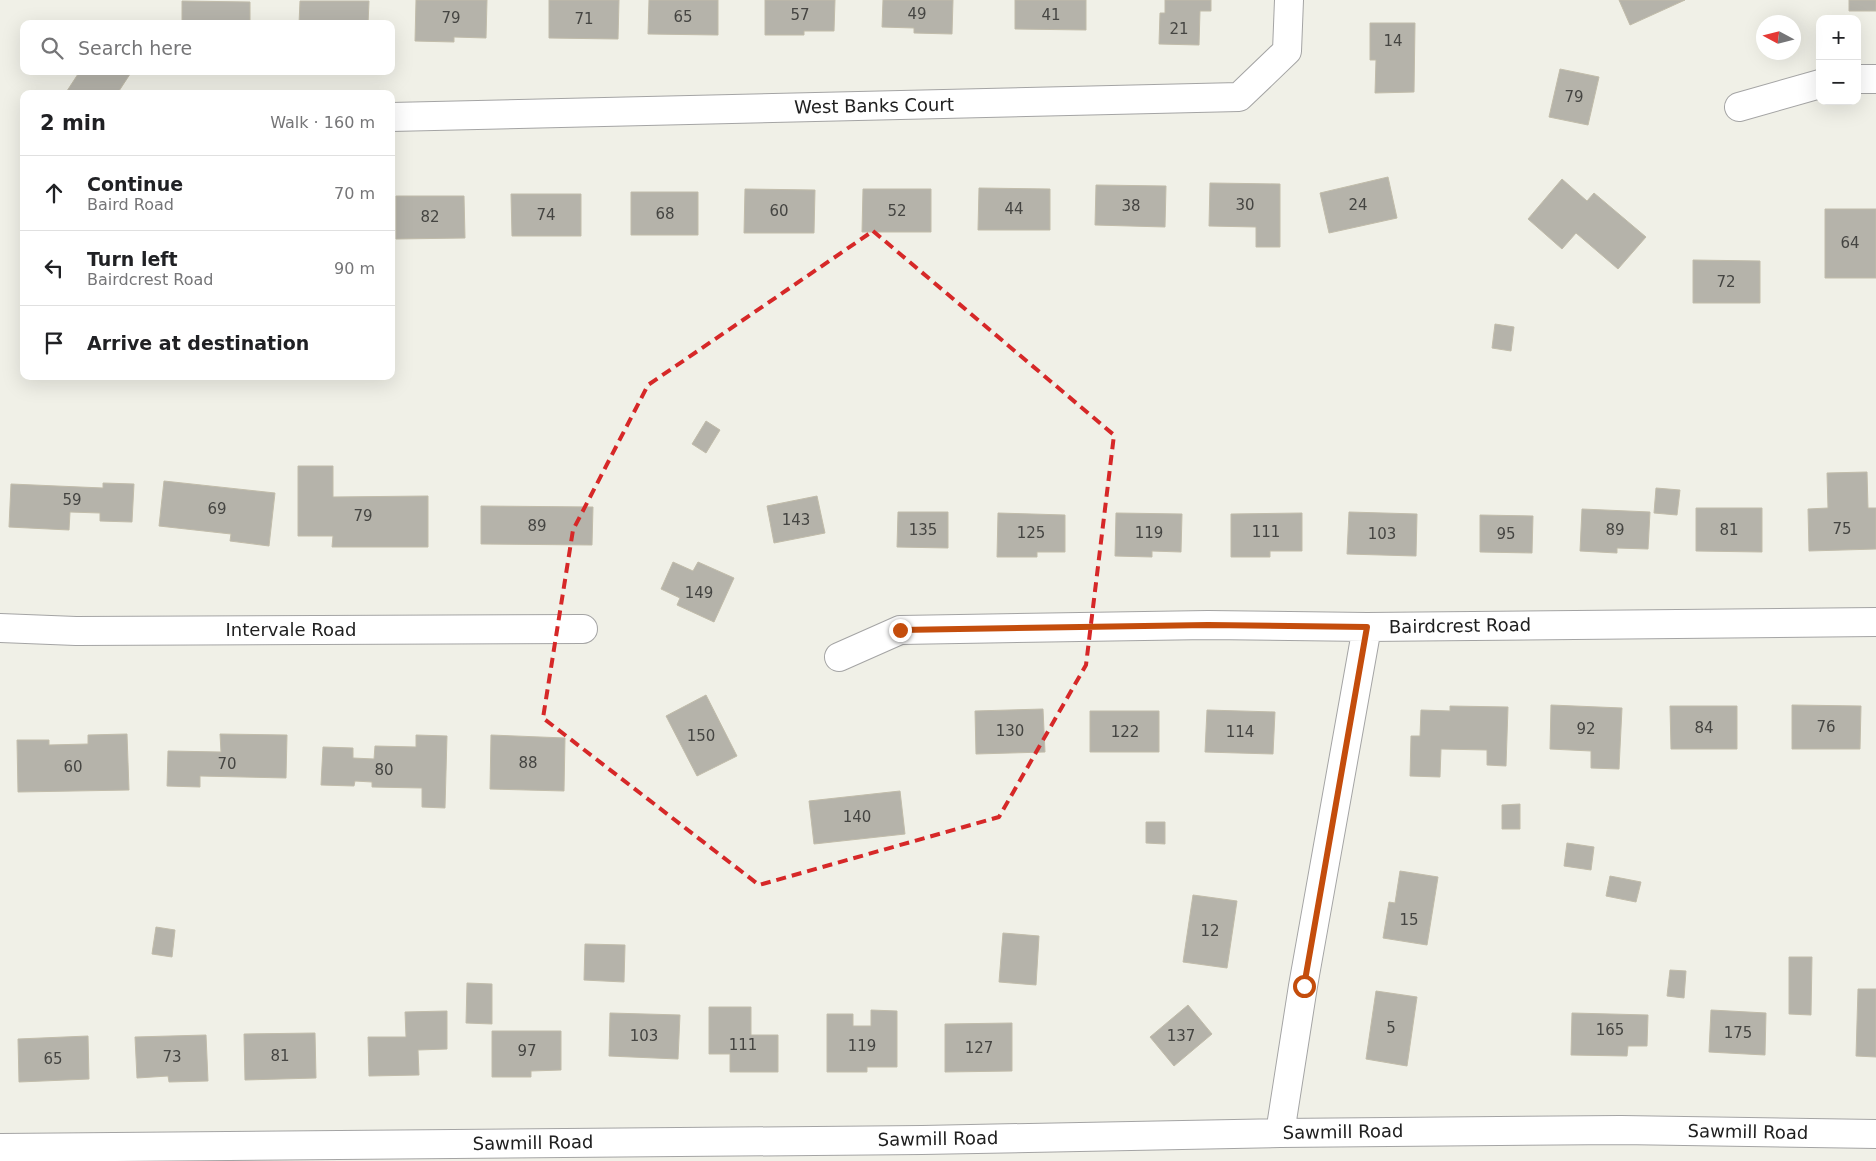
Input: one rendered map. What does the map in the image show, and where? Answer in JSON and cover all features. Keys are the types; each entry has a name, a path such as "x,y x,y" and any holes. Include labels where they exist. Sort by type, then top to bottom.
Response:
{"street":[{"name":"West Banks Court","path":"395,117 1239,97 1287,51 1289,0"},
{"path":"1861,79 1876,79"},
{"path":"1739,107 1816,85"},
{"name":"Bairdcrest Road","path":"839,657 900,630 1208,625 1367,627 1876,622"},
{"path":"1280,1133 1367,627"},
{"name":"Intervale Road","path":"0,628 76,631 583,628"},
{"name":"Sawmill Road","path":"0,1148 902,1140 1280,1133 1621,1130 1876,1134"}],"highlighted area":[{"path":"873,231 1114,435 1086,665 999,817 759,885 543,718 573,530 648,385"}],"building":[{"path":"416,0 487,0 486,38 454,37 454,42 415,41"},
{"path":"549,0 619,0 618,39 549,38"},
{"path":"649,0 718,0 718,35 648,34"},
{"path":"765,0 835,0 834,31 804,31 804,35 765,35"},
{"path":"883,0 953,0 952,34 914,33 914,28 882,27"},
{"path":"1015,0 1086,0 1086,30 1015,29"},
{"path":"1165,0 1211,0 1211,11 1200,11 1199,45 1159,44 1160,13 1165,13"},
{"path":"1619,0 1685,0 1630,25"},
{"path":"1849,0 1876,0 1876,11 1849,11"},
{"path":"182,1 250,2 250,20 182,20"},
{"path":"300,1 369,1 368,20 299,20"},
{"path":"1370,23 1415,23 1414,92 1375,93 1376,60 1370,60"},
{"path":"1560,69 1599,77 1588,125 1549,117"},
{"path":"77,75 129,75 120,90 68,90"},
{"path":"1388,177 1397,218 1329,233 1320,193"},
{"path":"1562,179 1587,201 1594,193 1646,237 1618,269 1576,233 1562,249 1528,219"},
{"path":"1210,183 1280,184 1280,247 1256,247 1256,227 1209,226"},
{"path":"1096,185 1166,186 1165,227 1095,225"},
{"path":"979,188 1050,189 1050,230 978,230"},
{"path":"745,189 815,190 814,233 744,233"},
{"path":"863,189 931,189 931,232 862,232"},
{"path":"631,192 698,192 698,235 631,235"},
{"path":"511,194 581,194 581,236 512,236"},
{"path":"396,196 464,196 465,238 396,239"},
{"path":"1825,209 1876,209 1876,278 1825,278"},
{"path":"1693,260 1760,261 1760,303 1693,303"},
{"path":"1495,324 1514,327 1511,351 1492,348"},
{"path":"706,421 720,430 706,453 692,444"},
{"path":"298,466 333,466 333,497 428,496 428,547 332,547 333,536 298,536"},
{"path":"1867,472 1868,508 1876,508 1876,549 1809,551 1808,509 1828,508 1827,473"},
{"path":"164,481 275,493 269,546 230,541 231,534 159,526"},
{"path":"103,483 134,484 132,522 100,521 100,513 70,512 69,530 9,527 11,484 103,488"},
{"path":"1656,488 1680,490 1677,515 1654,513"},
{"path":"817,496 825,533 774,543 767,506"},
{"path":"481,506 593,507 592,545 481,544"},
{"path":"1696,508 1762,508 1762,552 1696,551"},
{"path":"1582,509 1650,512 1648,549 1617,548 1617,553 1580,551"},
{"path":"898,512 948,512 948,548 897,547"},
{"path":"1349,512 1417,514 1416,556 1347,554"},
{"path":"998,513 1065,515 1065,552 1037,552 1037,557 997,557"},
{"path":"1116,513 1182,514 1181,552 1152,551 1152,557 1115,556"},
{"path":"1302,513 1302,551 1270,551 1270,557 1231,557 1231,514"},
{"path":"1480,515 1533,516 1532,553 1480,552"},
{"path":"673,562 693,571 698,562 734,578 714,622 677,605 680,598 661,589"},
{"path":"706,695 737,756 697,776 666,716"},
{"path":"1551,705 1622,708 1619,769 1591,768 1591,751 1550,749"},
{"path":"1792,705 1861,706 1860,749 1792,749"},
{"path":"1450,706 1508,707 1506,766 1487,765 1487,750 1441,749 1440,777 1410,776 1411,736 1420,736 1421,710 1450,711"},
{"path":"1670,706 1737,706 1737,749 1671,749"},
{"path":"1043,709 1045,752 976,754 975,711"},
{"path":"1207,710 1275,712 1273,754 1205,752"},
{"path":"1090,711 1159,711 1159,752 1090,752"},
{"path":"127,734 129,790 18,792 17,740 49,740 49,745 88,744 88,735"},
{"path":"220,734 287,735 286,778 200,776 200,787 167,786 168,751 221,752"},
{"path":"416,735 447,736 445,808 422,807 422,788 372,787 372,782 355,781 354,786 321,785 323,747 353,748 353,758 374,759 375,746 416,747"},
{"path":"491,735 565,738 564,791 490,789"},
{"path":"900,791 905,834 814,844 809,801"},
{"path":"1520,804 1520,829 1502,829 1502,805"},
{"path":"1146,822 1165,822 1165,844 1146,843"},
{"path":"1567,843 1594,847 1591,870 1564,866"},
{"path":"1400,871 1438,877 1427,945 1383,938 1389,902 1395,903"},
{"path":"1610,876 1641,882 1636,902 1606,896"},
{"path":"1193,895 1237,901 1227,968 1183,962"},
{"path":"156,927 175,930 172,957 152,954"},
{"path":"1003,933 1039,936 1036,985 999,982"},
{"path":"585,944 625,945 624,982 584,980"},
{"path":"1789,957 1812,957 1811,1015 1789,1014"},
{"path":"1670,970 1686,971 1684,998 1667,996"},
{"path":"467,983 492,984 492,1024 466,1023"},
{"path":"1858,989 1876,989 1876,1057 1856,1056"},
{"path":"1376,991 1417,997 1407,1066 1366,1059"},
{"path":"1188,1005 1212,1034 1174,1066 1150,1037"},
{"path":"709,1007 751,1007 751,1035 778,1035 778,1072 730,1072 730,1054 709,1054"},
{"path":"871,1010 897,1011 897,1067 867,1067 867,1072 827,1072 827,1014 853,1014 853,1026 871,1026"},
{"path":"1711,1010 1766,1013 1765,1055 1709,1052"},
{"path":"447,1011 447,1049 418,1050 419,1075 369,1076 368,1037 406,1037 405,1012"},
{"path":"610,1013 680,1015 678,1059 609,1056"},
{"path":"1572,1013 1648,1015 1647,1046 1628,1046 1627,1056 1571,1055"},
{"path":"1012,1023 1012,1071 945,1072 945,1024"},
{"path":"492,1031 561,1031 561,1070 531,1071 531,1077 492,1077"},
{"path":"315,1033 316,1078 245,1080 244,1034"},
{"path":"206,1035 208,1081 169,1082 168,1076 137,1078 135,1037"},
{"path":"88,1036 89,1079 19,1082 18,1039"}],"route":[{"path":"900,630 1208,625 1367,627 1304,986"}]}
